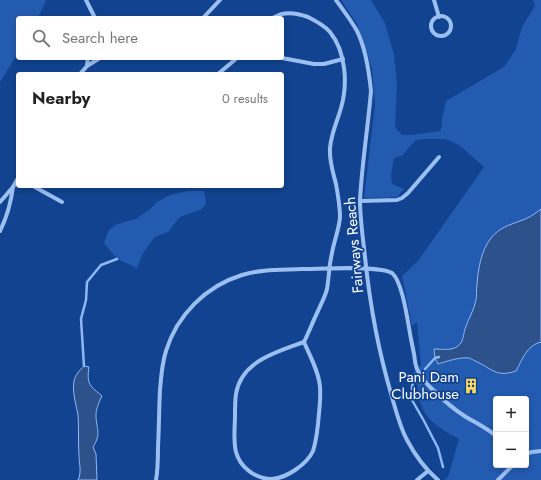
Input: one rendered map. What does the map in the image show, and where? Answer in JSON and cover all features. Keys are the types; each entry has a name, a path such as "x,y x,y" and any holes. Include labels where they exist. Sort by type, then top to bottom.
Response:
{"street":[{"path":"86,0 94,16"},
{"path":"205,16 220,0"},
{"name":"Fairways Reach","path":"336,0 357,31 363,48 371,91 360,201 366,268 379,349 391,394 406,439 428,471 438,480"},
{"path":"434,0 439,17"},
{"path":"276,16 294,14 320,23 330,32 336,41 343,59 345,78 341,108 331,137 331,165 339,201 340,218 332,251 325,296 304,342 278,351 254,364 246,371 241,379 236,394 235,440 238,459 250,472 261,477 272,479 283,476 295,470 306,461 316,441 320,403 320,386 317,374 304,342"},
{"path":"439,17 446,18 451,26 447,34 440,36 434,34 431,29 432,22 439,17"},
{"path":"284,58 314,64 324,64 343,59"},
{"path":"87,66 88,60"},
{"path":"82,72 87,66 97,60"},
{"path":"220,72 235,60"},
{"path":"360,201 397,200 402,198 440,157"},
{"path":"10,206 0,202 16,182"},
{"path":"0,231 10,206 13,187"},
{"path":"38,188 62,202"},
{"path":"156,480 162,368 172,335 180,321 192,306 207,292 226,280 242,274 270,270 366,268 384,270 392,273 400,288 416,367 421,377 436,394 450,406 493,433"},
{"path":"529,453 541,451"},
{"path":"498,480 510,468"},
{"path":"417,480 428,471"}],"shaded area":[{"path":"0,0 46,0 39,16 16,16 16,56 0,82"},
{"path":"341,0 371,0 385,23 394,55 397,85 395,127 402,135 440,131 446,101 504,67 516,49 522,27 535,6 533,0 541,0 541,480 444,480 448,477 459,439 443,430 428,418 421,405 418,386 412,374 421,365 417,322 412,326 402,276 418,261 484,167 459,145 446,139 416,140 403,155 394,158 391,175 392,184 404,189 397,197 364,198 375,105 372,69 357,24"},
{"path":"188,191 204,191 206,203 202,209 180,217 168,232 155,237 143,253 137,268 117,259 104,243 109,230 117,224 136,219 157,202 170,195"},
{"path":"541,209 541,342 532,346 516,371 509,373 498,373 469,358 457,359 438,364 435,358 434,349 453,349 460,344 462,340 466,325 475,304 482,254 491,238 501,229 528,218"},
{"path":"84,366 89,367 88,378 90,385 102,396 96,415 98,434 93,447 96,454 97,480 78,480 80,471 78,415 74,394 74,381 79,371"}],"waterway":[{"path":"84,366 81,319 86,300 87,282 101,265 117,259"},
{"path":"425,369 435,358 439,357"},
{"path":"414,381 412,386 412,400 438,448 443,467"}],"place":[{"name":"Pani Dam Clubhouse","path":"471,386"}]}
